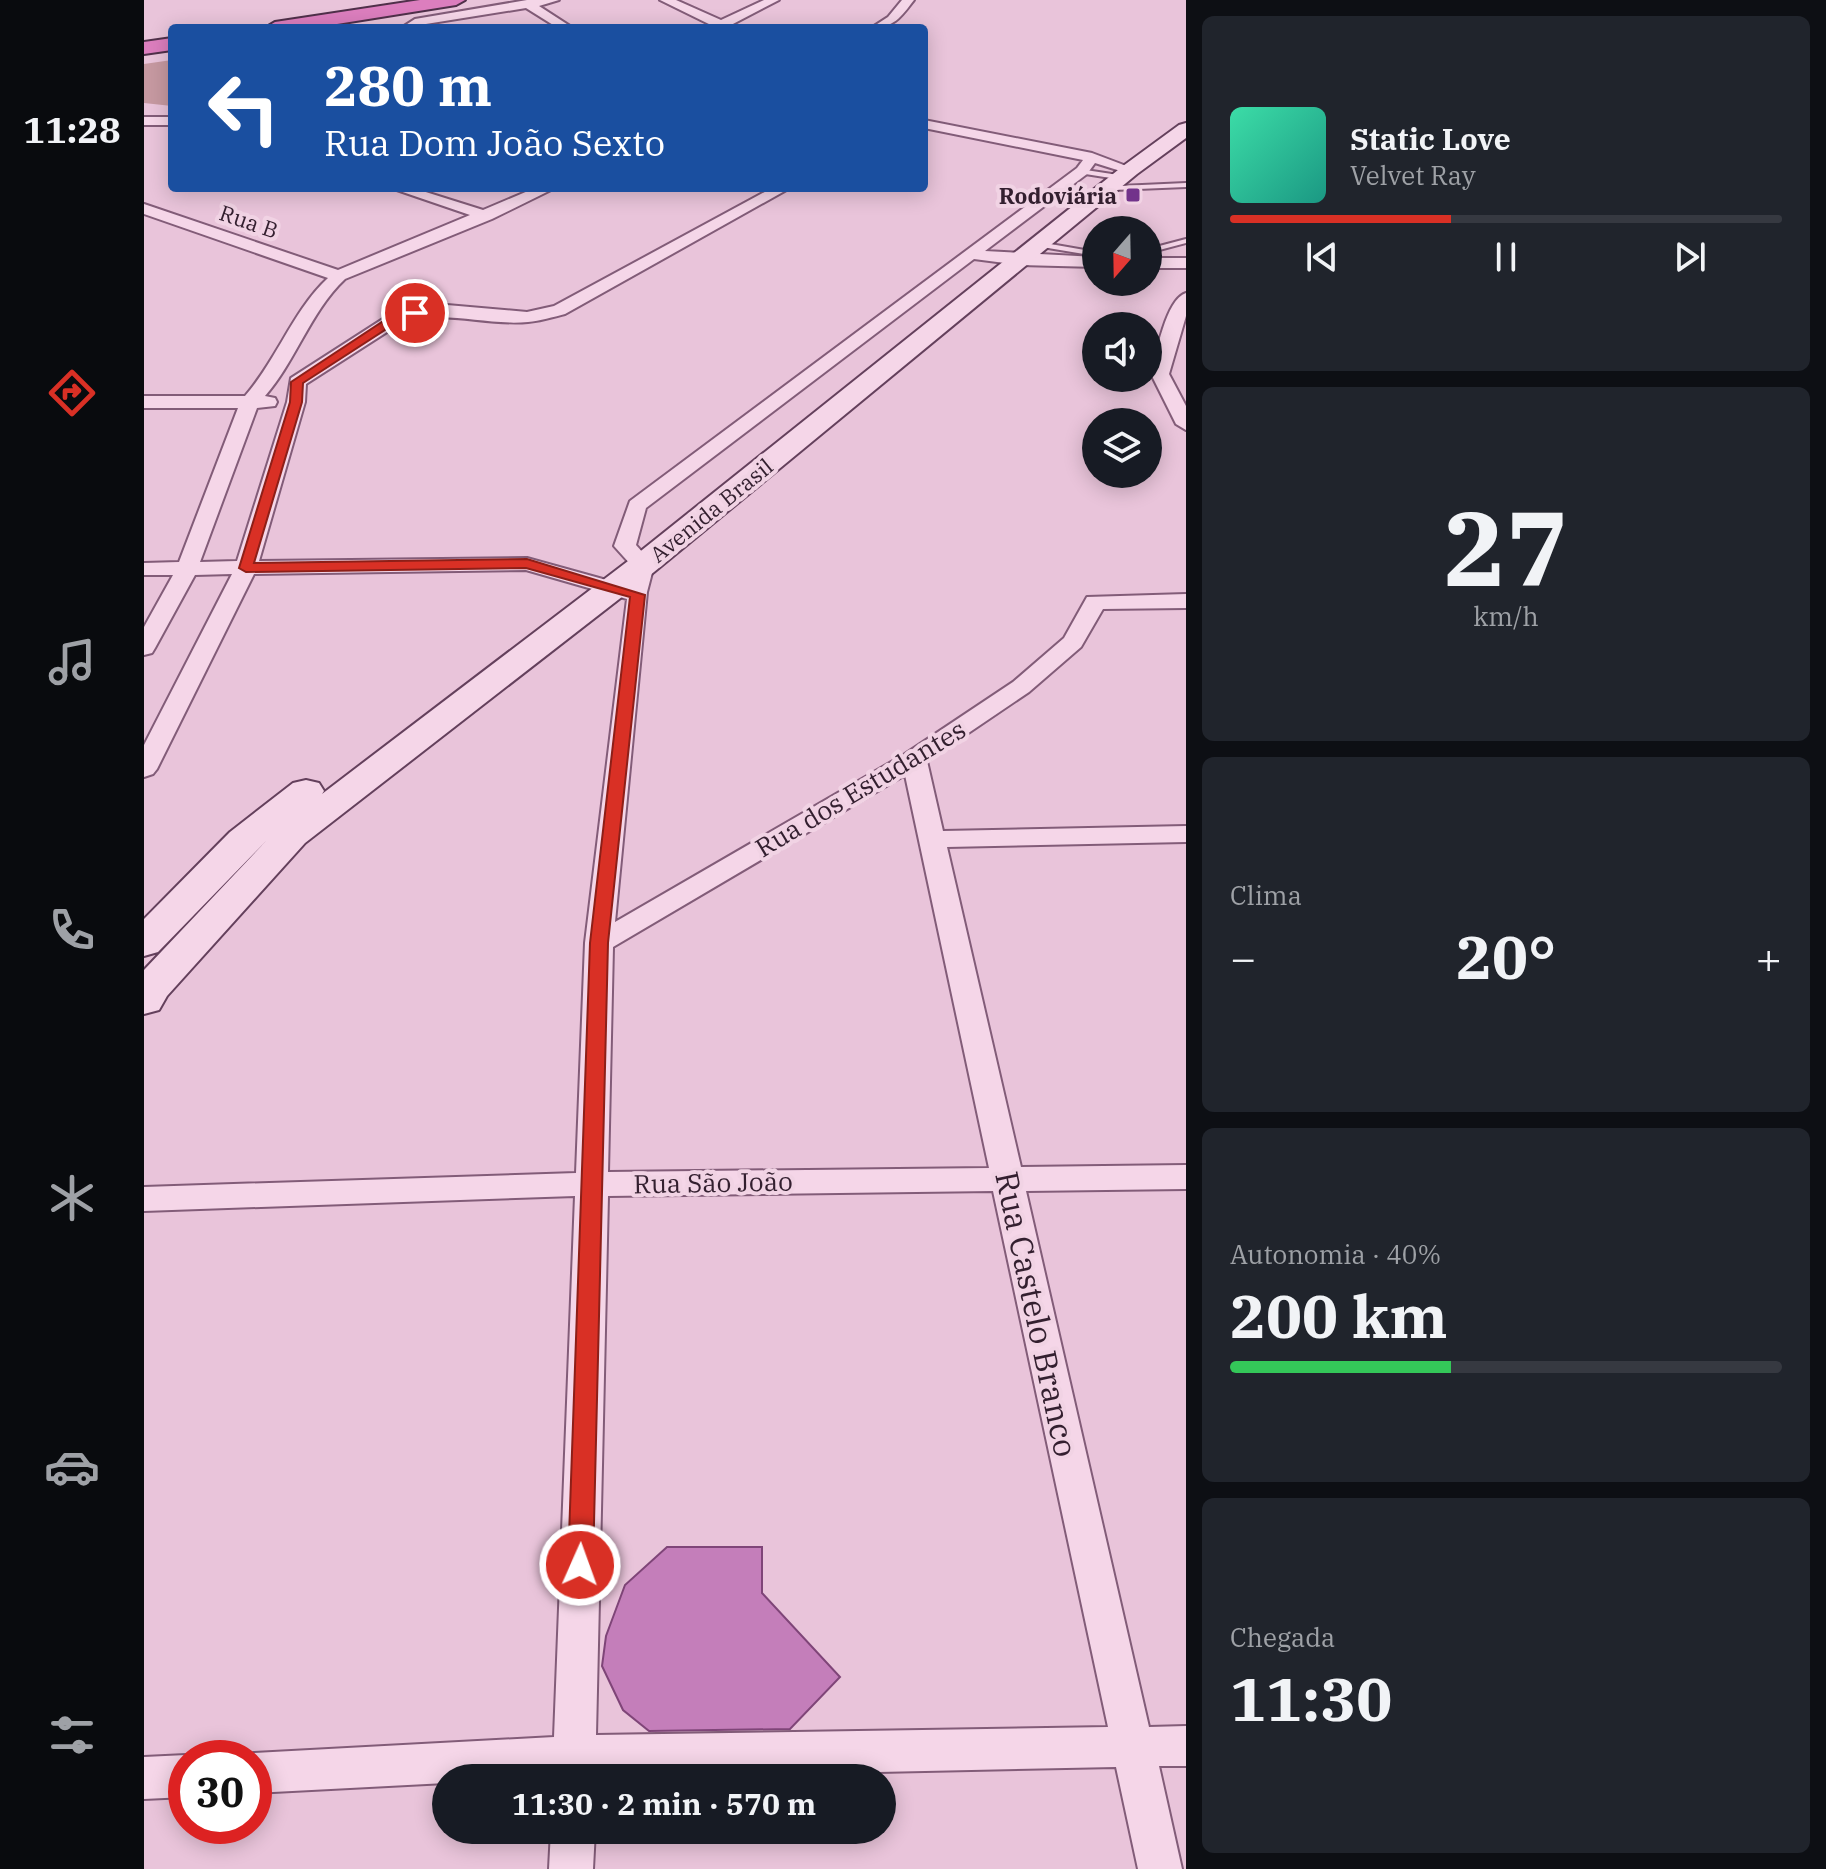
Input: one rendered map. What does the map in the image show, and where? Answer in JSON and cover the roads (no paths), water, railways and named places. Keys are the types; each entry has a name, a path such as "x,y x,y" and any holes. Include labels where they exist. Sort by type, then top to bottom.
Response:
{"highway":[{"path":"301,24 456,0"},
{"path":"144,48 168,45"}],"main road":[{"name":"Avenida Brasil","path":"144,1000 151,988 292,835 621,574 1106,169 1186,112"},
{"name":"Avenida Brasil","path":"999,261 1106,169 1186,129"},
{"name":"Avenida Brasil","path":"144,943 243,840 621,574"}],"street":[{"path":"413,24 553,0"},
{"path":"666,0 720,24"},
{"path":"729,24 773,0"},
{"path":"884,24 892,20 908,0"},
{"path":"527,4 560,24"},
{"path":"144,121 168,121"},
{"path":"928,125 1106,169"},
{"path":"411,192 487,216"},
{"path":"144,648 187,569 250,402 271,378 324,290 339,276 539,192"},
{"path":"144,402 250,402 297,392 395,319 415,313 447,310 527,317 559,310 776,192"},
{"name":"Rua B","path":"144,209 339,276"},
{"path":"574,1764 599,943 621,574 637,505 999,261 1082,262"},
{"path":"1162,263 1186,263"},
{"path":"1186,298 1178,329 1160,374 1186,424"},
{"path":"271,378 297,392"},
{"path":"144,769 246,568 297,392"},
{"path":"144,569 527,564 621,574"},
{"name":"Rua dos Estudantes","path":"599,943 914,759 1021,687 1073,642 1095,602 1186,601"},
{"name":"Rua Castelo Branco","path":"914,759 1160,1869"},
{"path":"932,839 1186,834"},
{"name":"Rua São João","path":"144,1199 592,1184 1186,1177"},
{"path":"658,1764 1186,1746"},
{"path":"272,1773 432,1770"},
{"path":"144,1778 168,1777"},
{"path":"571,1869 572,1844"}],"lane":[{"path":"1106,169 1114,188 1186,185"},
{"path":"1162,247 1186,241"},
{"path":"999,261 1082,255"}],"place":[{"name":"Rodoviária","path":"1133,195"}]}
